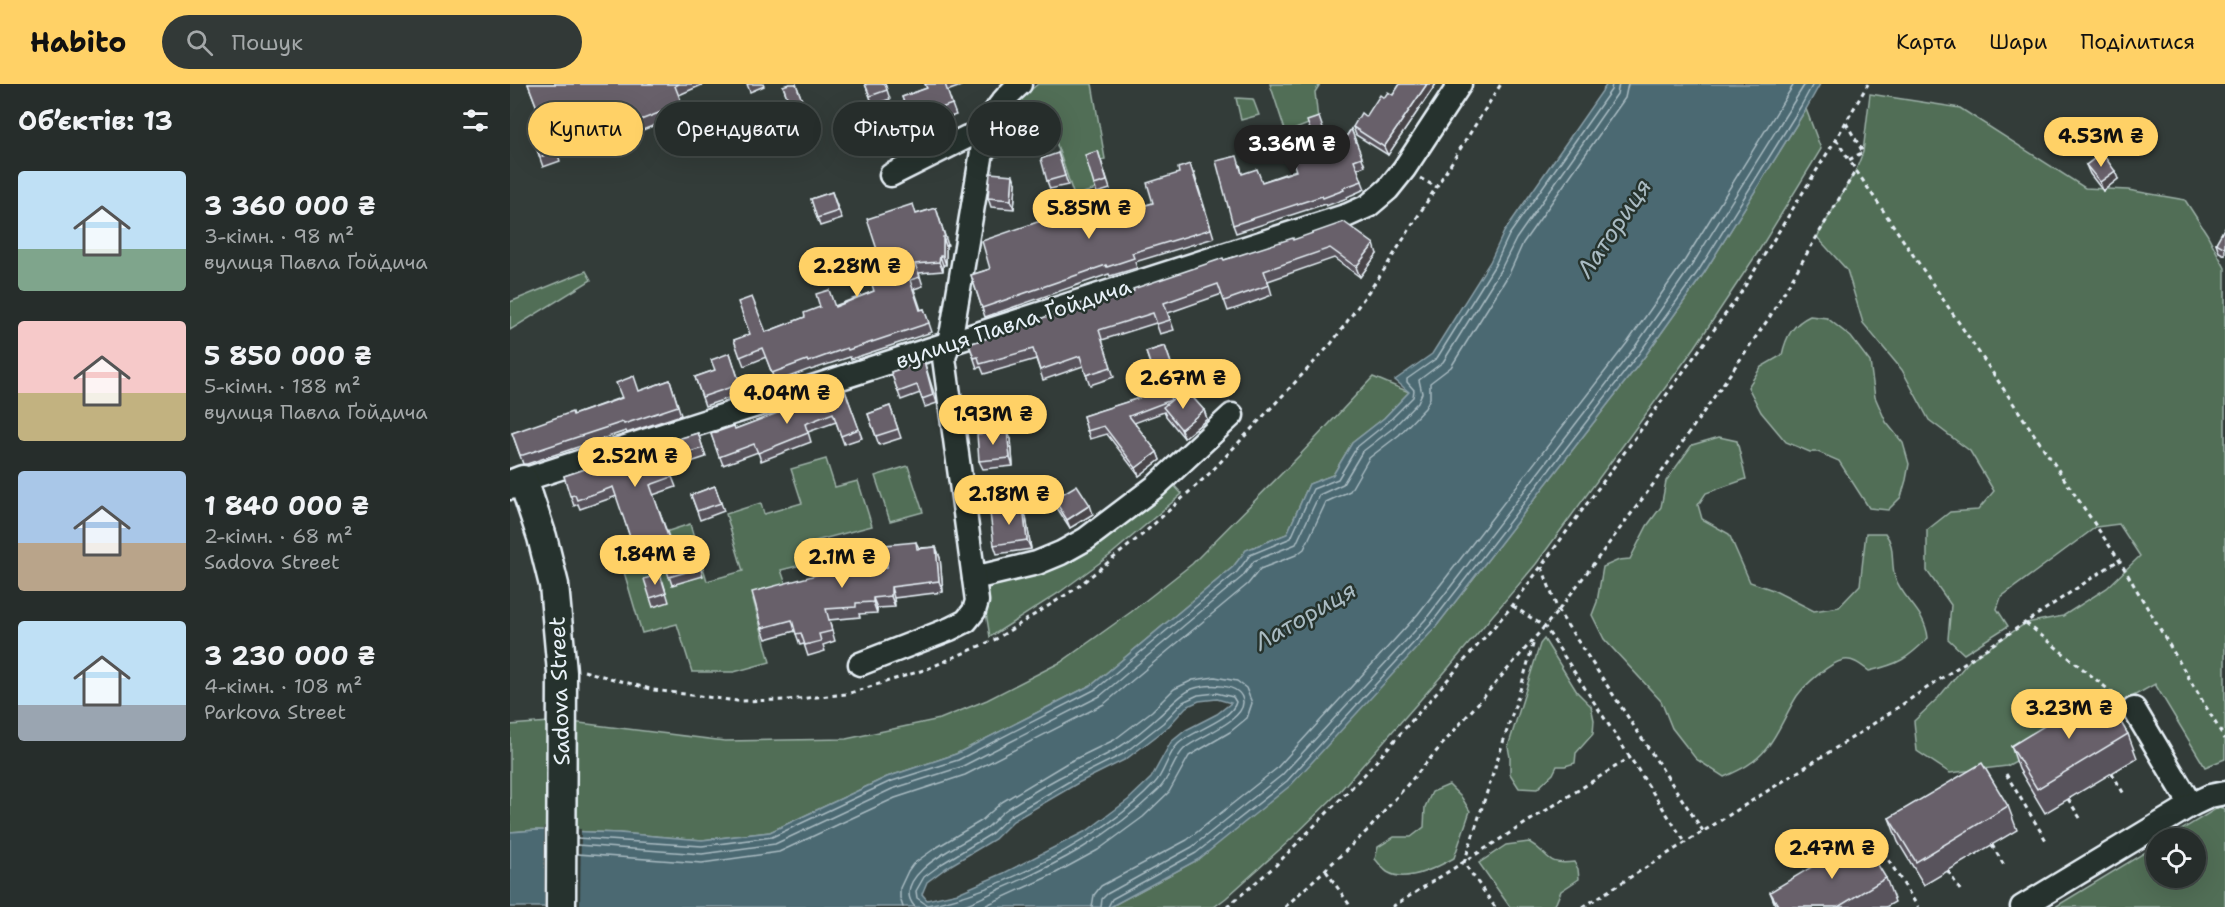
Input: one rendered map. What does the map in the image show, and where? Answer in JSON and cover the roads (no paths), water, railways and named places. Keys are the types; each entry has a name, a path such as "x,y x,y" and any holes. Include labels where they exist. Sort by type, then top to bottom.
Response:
{"main road":[{"name":"Sadova Street","path":"517,483 542,537 554,585 569,670 561,907"}],"street":[{"path":"1001,102 1020,84"},
{"name":"вулиця Павла Ґойдича","path":"517,483 1348,215 1368,206 1388,189 1404,169 1460,84"},
{"path":"891,175 968,137"},
{"path":"860,663 950,630 966,621 974,611 977,601 944,358 949,344 981,156"},
{"path":"974,578 1037,563 1086,539 1156,486 1232,415"},
{"path":"2134,709 2191,805"},
{"path":"2022,907 2191,805 2225,793"}],"water":[{"name":"Латориця","path":"1607,84 1820,84 1704,273 1645,356 1435,628 1291,785 1199,859 1110,907 510,907 510,832 537,830 619,833 702,840 770,832 887,777 956,754 1093,684 1233,567 1246,550 1287,534 1309,484 1333,475 1352,443 1384,418 1409,392 1395,380 1432,354 1490,262 1504,232","holes":["1217,699 1231,703 1217,714 1186,730 1171,742 1151,778 1128,800 1088,830 1004,873 958,893 927,900 922,894 927,882 995,839 1013,821 1078,783 1126,759 1167,728 1186,707 1199,701"]}]}
